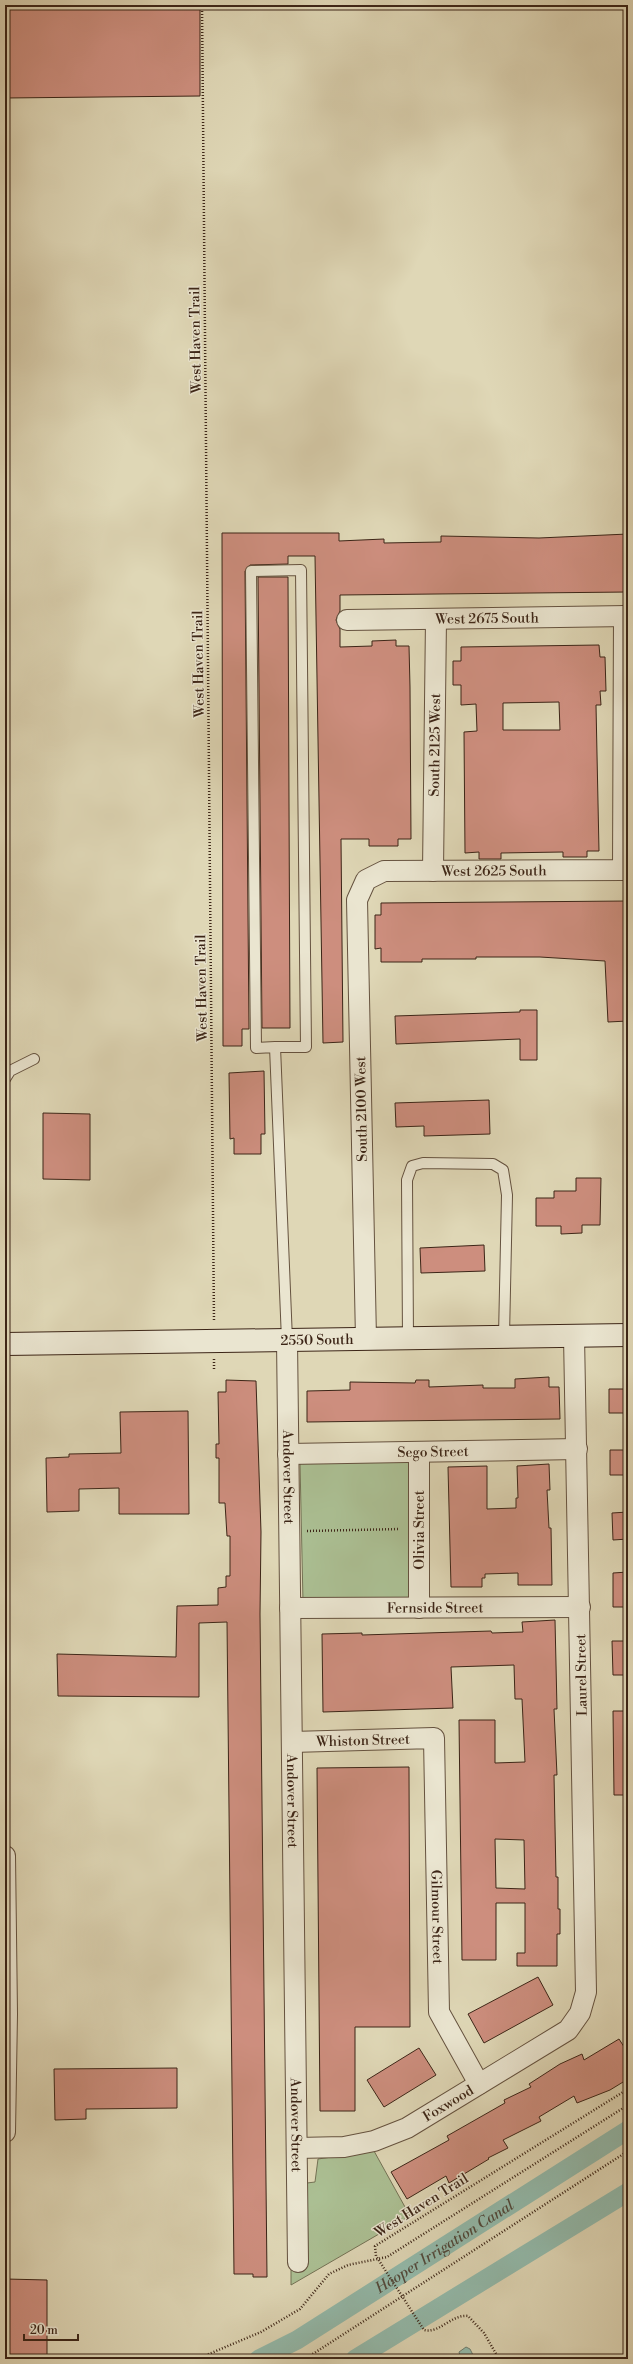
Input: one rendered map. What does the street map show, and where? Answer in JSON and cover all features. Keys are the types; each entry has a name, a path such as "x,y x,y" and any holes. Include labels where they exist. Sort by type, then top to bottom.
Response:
{"street":[{"name":"West 2675 South","path":"347,620 626,616"},
{"name":"West 2625 South","path":"366,880 384,871 623,870 626,616"},
{"name":"South 2125 West","path":"433,871 436,619"},
{"name":"South 2100 West","path":"366,880 357,900 366,1338"},
{"name":"2550 South","path":"5,1344 628,1335"},
{"name":"Laurel Street","path":"574,1336 586,1992 580,2013"},
{"name":"Andover Street","path":"287,1340 298,2262"},
{"name":"Sego Street","path":"288,1454 577,1449"},
{"name":"Olivia Street","path":"419,1452 420,1608"},
{"name":"Fernside Street","path":"290,1608 580,1607"},
{"name":"Whiston Street","path":"292,1742 434,1738"},
{"name":"Gilmour Street","path":"434,1738 439,2012 479,2084"},
{"path":"5,1856 5,2132"},
{"name":"Foxwood","path":"297,2148 344,2147 374,2141 407,2128 568,2030 580,2013"}],"lane":[{"path":"302,570 306,1047 275,1048 256,1048 251,571 302,570"},
{"path":"275,1048 287,1340"},
{"path":"5,1079 10,1072 34,1059"},
{"path":"408,1338 407,1180 412,1166 423,1163 493,1164 503,1170 507,1195 504,1336"}],"path":[{"name":"West Haven Trail","path":"202,5 214,1323"},
{"path":"306,1531 401,1529"},
{"name":"West Haven Trail","path":"499,2359 484,2333 468,2316 456,2317 432,2331 426,2330 421,2326 374,2250 378,2242 628,2089"},
{"path":"197,2359 225,2349 261,2332 300,2309 329,2274 348,2265 387,2257 628,2105"},
{"path":"305,2359 628,2151"}],"shaded area":[{"path":"412,1461 415,1600 303,1602 300,1463"},
{"path":"374,2151 410,2216 291,2285 291,2270 306,2269 306,2263 308,2262 307,2183 315,2182 318,2159"},
{"path":"466,2347 470,2349 475,2359 461,2359 459,2352"}],"building":[{"path":"200,6 200,96 5,98 5,8"},
{"path":"222,533 339,533 339,541 384,539 384,543 441,542 441,536 539,538 628,534 628,592 340,595 340,611 336,620 340,629 340,647 372,646 372,641 396,640 396,646 409,646 410,687 411,839 398,839 398,846 369,846 369,839 341,839 343,1042 323,1043 315,556 288,556 288,564 250,565 245,571 249,1029 242,1029 242,1046 223,1046"},
{"path":"258,577 288,577 290,1028 262,1028"},
{"path":"599,645 600,657 605,657 606,691 600,691 601,705 596,705 599,851 587,851 587,857 563,857 563,852 501,853 501,859 479,859 479,852 465,853 464,732 477,731 476,704 461,705 461,685 453,685 453,661 461,661 461,647","holes":["559,702 560,730 503,730 503,703"]},
{"path":"628,901 628,1021 608,1022 605,961 540,957 476,957 476,959 422,959 422,962 381,962 381,948 375,949 375,915 381,915 381,903"},
{"path":"520,1010 537,1010 537,1060 520,1060 520,1039 396,1044 395,1016 520,1012"},
{"path":"264,1071 265,1134 261,1134 261,1154 234,1154 234,1138 230,1139 229,1073"},
{"path":"489,1100 490,1134 424,1136 424,1126 396,1127 395,1103"},
{"path":"43,1113 90,1114 90,1180 43,1179"},
{"path":"576,1178 601,1178 600,1225 582,1225 582,1233 561,1234 561,1226 536,1226 536,1198 554,1198 554,1191 576,1191"},
{"path":"484,1245 485,1271 421,1273 420,1248"},
{"path":"549,1377 549,1387 559,1387 560,1419 307,1422 307,1391 350,1390 350,1382 415,1383 416,1380 429,1380 429,1387 483,1385 483,1388 515,1388 515,1379"},
{"path":"226,1380 256,1381 261,1532 260,1614 267,2277 253,2277 253,2274 234,2274 227,1622 199,1623 199,1697 58,1696 57,1654 176,1657 177,1606 218,1605 218,1588 226,1587 226,1576 230,1576 230,1536 227,1536 225,1503 219,1503 219,1458 216,1458 216,1444 219,1444 218,1392 226,1392"},
{"path":"609,1389 628,1389 628,1413 609,1413"},
{"path":"188,1411 189,1514 119,1514 119,1488 79,1489 79,1511 47,1512 46,1458 69,1457 69,1454 121,1453 120,1412"},
{"path":"610,1450 628,1450 628,1475 610,1475"},
{"path":"549,1464 550,1490 547,1490 549,1528 551,1528 552,1585 518,1585 518,1573 485,1574 485,1578 482,1578 482,1587 451,1587 448,1467 487,1466 487,1509 516,1508 516,1498 518,1498 517,1466"},
{"path":"628,1512 628,1539 613,1540 612,1513"},
{"path":"628,1572 628,1607 613,1607 613,1573"},
{"path":"555,1620 557,1709 554,1709 557,1775 554,1775 556,1877 558,1877 558,1909 560,1909 560,1934 557,1934 557,1966 517,1966 517,1953 525,1953 525,1903 496,1903 496,1960 462,1960 459,1720 495,1720 495,1763 525,1762 522,1699 515,1699 514,1665 451,1667 453,1708 323,1712 322,1634 362,1633 362,1635 491,1631 492,1633 523,1632 522,1622","holes":["495,1839 524,1840 525,1889 496,1888"]},
{"path":"612,1641 628,1641 628,1675 613,1675"},
{"path":"613,1711 628,1711 628,1795 614,1795"},
{"path":"409,1767 410,2027 355,2027 355,2111 320,2111 317,1768"},
{"path":"538,1977 553,2005 484,2043 468,2014"},
{"path":"619,2039 628,2053 628,2079 610,2090 577,2103 574,2096 539,2117 541,2121 503,2140 508,2148 488,2158 489,2159 449,2183 446,2176 407,2199 391,2172 449,2140 447,2136 505,2103 504,2100 531,2087 529,2084 560,2064 582,2054 584,2060"},
{"path":"419,2048 436,2075 384,2107 367,2080"},
{"path":"177,2068 177,2108 86,2109 86,2119 55,2120 54,2069"},
{"path":"6,2279 47,2280 47,2359 6,2359"}],"waterway":[{"name":"Hooper Irrigation Canal","path":"259,2359 297,2340 628,2130"},
{"path":"355,2359 628,2192"}]}
